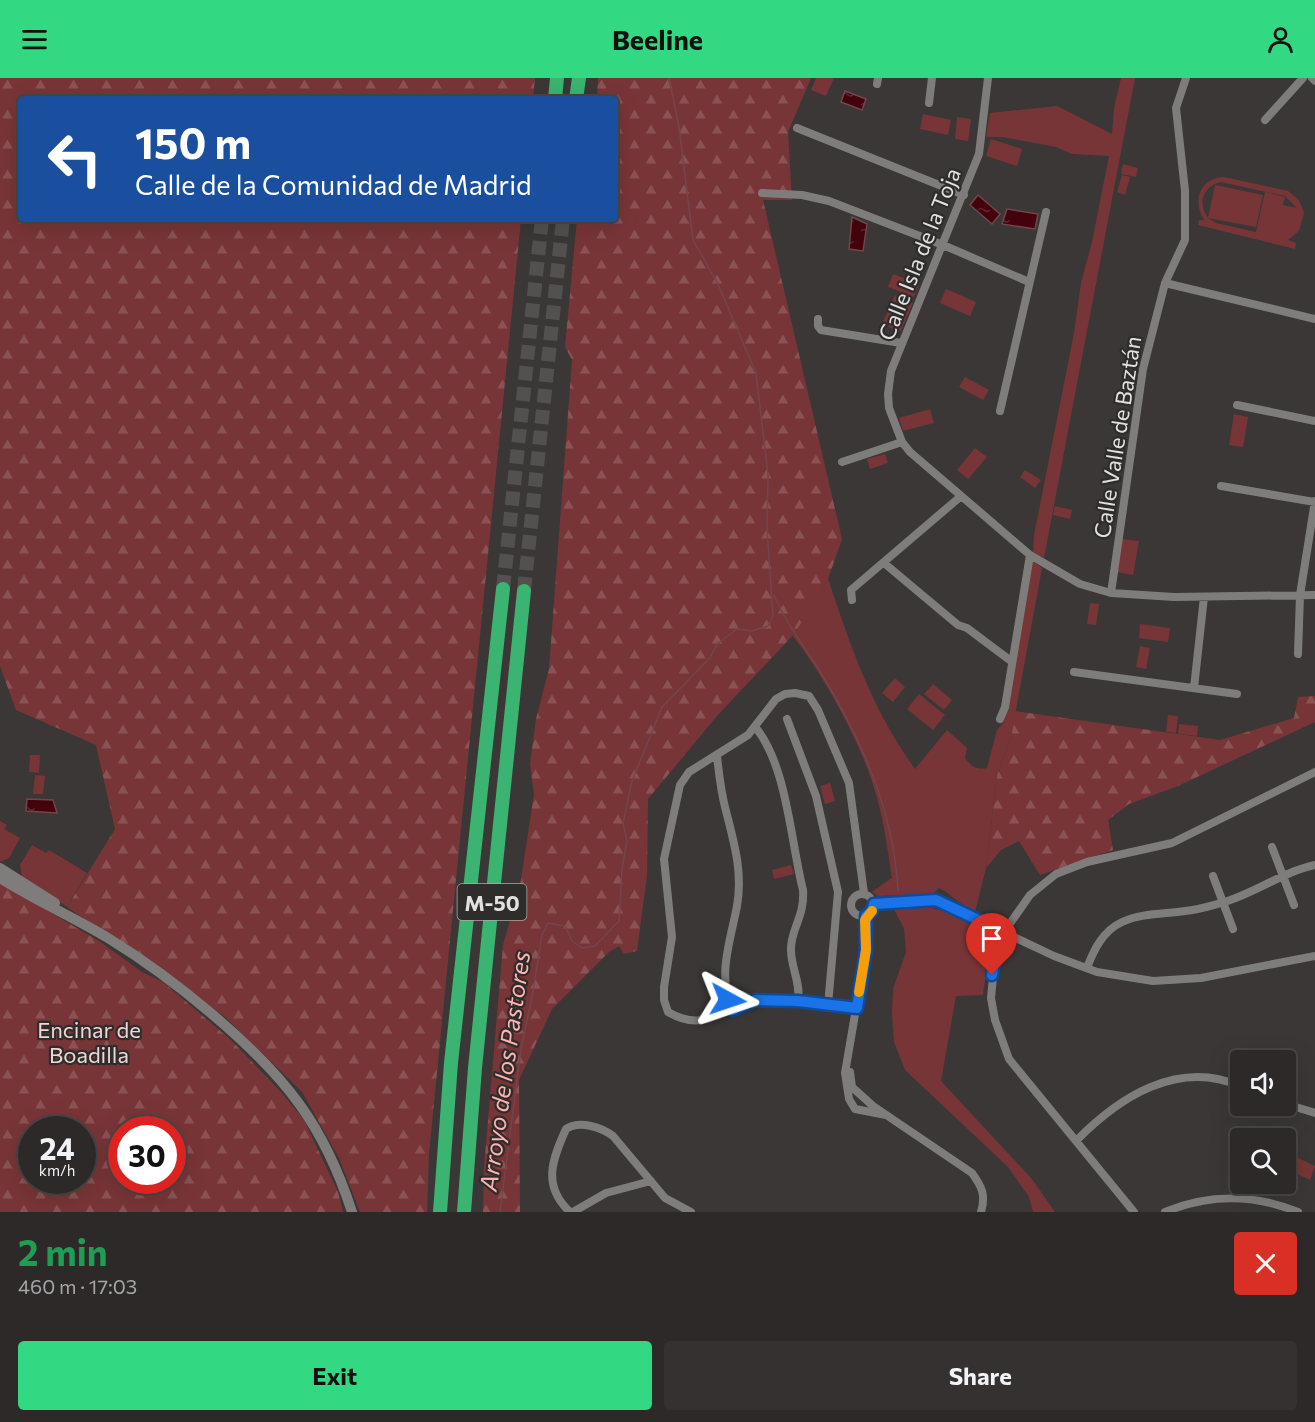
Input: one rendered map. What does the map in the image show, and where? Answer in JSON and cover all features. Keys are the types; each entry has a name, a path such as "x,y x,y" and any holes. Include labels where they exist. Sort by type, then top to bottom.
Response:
{"highway":[{"path":"555,96 557,78"},
{"path":"576,96 579,78"},
{"name":"M-50","path":"440,1212 451,1063 503,589"},
{"name":"M-50","path":"464,1212 475,1068 524,591"}],"street":[{"path":"929,103 932,78"},
{"name":"Calle Isla de la Toja","path":"988,78 979,154 891,371 888,394 894,422 902,442 960,497 1030,555 1080,584 1111,593 1204,597 1315,595"},
{"name":"Calle Valle de Baztán","path":"1111,593 1135,411 1165,283 1185,240 1185,191 1176,108 1186,78"},
{"path":"1265,120 1303,78"},
{"path":"797,129 963,195"},
{"path":"762,193 802,195 829,201 943,245 1029,282"},
{"path":"1000,411 1046,212"},
{"path":"1165,283 1315,319"},
{"path":"818,318 818,326 821,330 901,343"},
{"path":"1237,405 1315,421"},
{"path":"842,462 902,442"},
{"path":"1221,486 1315,502 1300,596 1298,654"},
{"path":"852,600 851,590 960,497"},
{"path":"1000,719 1030,555"},
{"path":"884,562 958,625 967,628 1011,661"},
{"path":"1194,688 1204,597"},
{"path":"1074,672 1237,694"},
{"path":"857,1008 798,1001 755,1000 714,1018 692,1020 668,1012 664,1000 672,937 664,859 680,785 687,775 756,728 776,699 785,694 795,693 809,696 818,710 849,783 864,893"},
{"path":"787,718 816,796 838,892 828,1005"},
{"path":"756,728 775,767 782,790 804,890 805,906 790,947 800,989 798,1001"},
{"path":"717,756 722,795 737,852 740,878 726,963 728,1000 733,1010"},
{"path":"1134,1212 1009,1059 995,1020 991,998 995,956 1004,932 1030,895 1056,874 1087,861 1172,843 1315,772"},
{"path":"1272,847 1294,905"},
{"path":"1087,968 1099,943 1109,930 1123,921 1149,915 1189,911 1225,902 1282,875 1315,865"},
{"path":"0,868 81,923"},
{"path":"1213,876 1225,902 1233,928"},
{"path":"0,878 121,946 173,983 226,1029 280,1081 301,1106 345,1190 352,1212"},
{"path":"864,893 871,897 874,904 872,911 866,916 859,916 850,906 852,899 864,893"},
{"path":"874,904 936,900 1054,956 1087,968 1153,981 1182,980 1241,972 1315,956"},
{"path":"866,916 866,950 845,1073 849,1099 855,1109 886,1115"},
{"path":"850,1052 852,1087 886,1115 972,1173 982,1188 984,1200 981,1212"},
{"path":"1076,1141 1100,1117 1130,1095 1159,1083 1191,1077 1230,1082"},
{"path":"1296,1107 1315,1113"},
{"path":"651,1181 606,1193 572,1212 555,1196 551,1172 562,1137 571,1125 586,1125 606,1130 620,1143 665,1198 691,1212"},
{"path":"1165,1212 1204,1199 1252,1198 1298,1212"}],"green space":[{"path":"0,78 535,78 533,96 18,96 18,222 521,222 429,1154 427,1212 360,1212 339,1158 302,1092 224,1016 67,907 115,829 96,745 16,710 0,666"},
{"path":"598,78 811,78 788,132 792,200 763,200 842,539 828,579 797,631 716,717 648,799 647,875 637,951 624,954 619,946 609,952 552,1009 519,1080 520,1212 483,1212 484,1167 503,945 520,886 534,794 530,764 536,719 549,669 572,360 565,347 577,222 618,222 618,96 597,96"},
{"path":"816,78 834,78 826,96 811,90"},
{"path":"1121,78 1135,78 1044,558 1033,552 1034,535 1074,333 1081,283 1092,242 1109,156 1072,154 1056,147 1003,137 986,137 990,113 1057,106 1112,134 1114,108"},
{"path":"923,114 951,120 948,135 920,129"},
{"path":"957,117 971,119 968,141 955,139"},
{"path":"991,139 1022,149 1017,166 986,156"},
{"path":"1123,164 1138,168 1136,177 1121,174"},
{"path":"1122,175 1130,177 1125,195 1117,192"},
{"path":"1224,177 1288,191 1299,200 1304,213 1299,231 1288,240 1296,243 1295,249 1198,225 1199,220 1204,220 1200,213 1200,192 1209,181","holes":["1221,182 1285,196 1297,208 1283,205 1285,197 1265,192 1256,232 1216,223 1208,218 1203,201 1206,191"]},
{"path":"1215,185 1263,195 1256,227 1208,218"},
{"path":"893,274 919,284 914,297 888,287"},
{"path":"946,289 976,302 970,316 940,303"},
{"path":"895,295 913,303 900,332 882,324"},
{"path":"965,377 989,390 983,400 959,387"},
{"path":"930,409 934,423 903,431 899,418"},
{"path":"1234,414 1248,417 1243,447 1229,445"},
{"path":"975,448 987,457 968,479 957,470"},
{"path":"885,454 888,463 870,469 867,459"},
{"path":"1025,470 1041,480 1035,488 1020,477"},
{"path":"1055,506 1072,510 1070,519 1053,515"},
{"path":"1122,539 1139,541 1133,575 1117,572"},
{"path":"1032,561 1042,568 1011,737 997,775 986,868 975,912 939,888 933,894 878,896 872,892 892,878 883,821 872,781 843,715 806,653 793,636 828,579 854,654 874,700 915,769 947,730 967,748 965,758 970,764 980,769 987,768 997,730 1003,723 1007,710"},
{"path":"1090,603 1099,604 1096,625 1087,624"},
{"path":"1140,624 1170,628 1168,642 1139,638"},
{"path":"1140,646 1150,648 1146,669 1136,667"},
{"path":"895,678 905,687 893,702 882,693"},
{"path":"933,684 952,700 944,710 924,694"},
{"path":"919,694 945,715 933,730 907,709"},
{"path":"1315,696 1315,722 1178,786 1129,804 1108,820 1113,850 1040,875 1019,841 1001,850 986,868 997,775 1011,737 1015,711 1220,740 1294,718 1298,697"},
{"path":"1168,715 1178,716 1176,733 1166,732"},
{"path":"1179,724 1198,726 1197,736 1178,734"},
{"path":"30,755 40,755 39,773 29,772"},
{"path":"35,775 45,776 43,794 33,794"},
{"path":"830,783 835,801 825,804 820,786"},
{"path":"0,821 7,825 4,829 20,838 9,858 0,862"},
{"path":"32,845 46,853 49,850 87,873 67,907 22,876 20,865"},
{"path":"791,865 794,874 774,879 772,870"},
{"name":"Encinar de Boadilla","path":"0,883 99,941 142,972 163,982 231,1040 281,1092 304,1120 338,1192 343,1212 0,1212"},
{"path":"916,904 946,912 970,922 980,927 991,939 983,995 956,996 941,1081 1032,1179 1055,1212 1033,1212 1029,1197 1008,1167 905,1070 894,1042 892,1014 893,989 906,952 904,928 893,908"},
{"path":"1296,1157 1315,1166 1310,1180 1296,1173"}],"water":[{"path":"845,91 866,99 862,110 841,102"},
{"path":"978,195 1000,214 992,224 970,205"},
{"path":"1007,209 1038,214 1035,229 1002,224"},
{"path":"852,217 867,224 863,251 849,249"},
{"path":"27,799 53,800 57,813 26,811"}],"waterway":[{"name":"Arroyo de los Pastores","path":"500,1212 521,1049 542,935 548,923 565,926 572,941 582,948 595,946 619,921 622,868 627,841 623,823 632,781 662,707 710,658 717,644 737,629 752,631 768,626 773,616 767,529 768,475 756,373 718,284 693,240 679,127 669,78"},
{"name":"Arroyo de los Pastores","path":"774,595 790,626 836,699 862,751 883,805 895,861 898,891"}],"tunnel":[{"path":"503,589 542,222"},
{"path":"524,591 563,222"}],"slow traffic":[{"path":"859,992 866,950 865,920 872,911"}],"route":[{"path":"728,1000 733,1010 755,1000 798,1001 857,1008 866,950 866,916 872,911 874,904 899,901 936,900 1004,932 995,956 992,975"}]}
